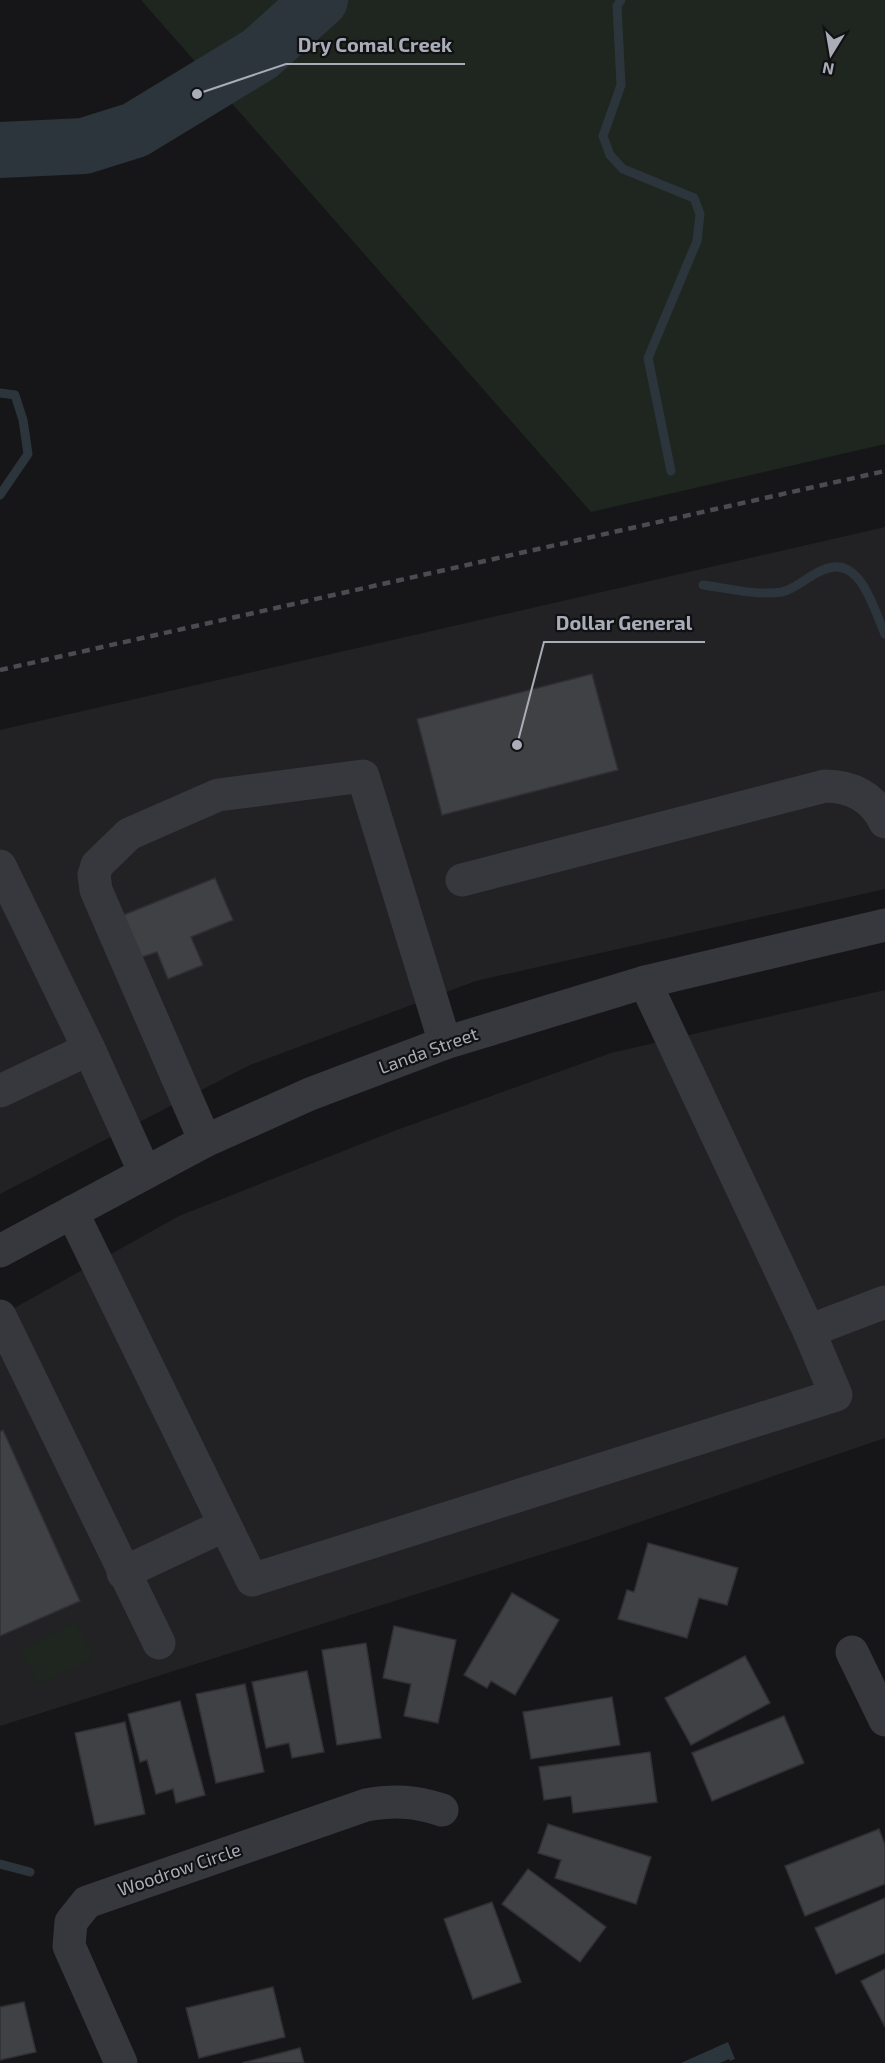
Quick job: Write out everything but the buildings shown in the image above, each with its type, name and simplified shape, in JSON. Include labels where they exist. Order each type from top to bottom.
[{"type":"street","points":[[205,1141],[96,890],[94,875],[97,865],[129,834],[218,795],[363,776],[445,1043]]},
{"type":"street","points":[[462,879],[825,786],[838,786],[863,795],[875,805],[885,822]]},
{"type":"street","points":[[0,866],[89,1049],[145,1173]]},
{"type":"street","name":"Landa Street","points":[[0,1251],[205,1141],[310,1094],[445,1043],[645,982],[885,925]]},
{"type":"street","points":[[72,1212],[252,1580],[836,1395],[809,1331],[645,982]]},
{"type":"street","points":[[0,1091],[89,1049]]},
{"type":"street","points":[[809,1331],[885,1302]]},
{"type":"street","points":[[0,1316],[123,1573],[159,1642]]},
{"type":"street","points":[[123,1573],[225,1525]]},
{"type":"street","points":[[852,1652],[885,1720]]},
{"type":"street","name":"Woodrow Circle","points":[[121,2063],[69,1946],[71,1922],[87,1902],[366,1805],[401,1801],[417,1802],[442,1810]]},
{"type":"shaded area","points":[[141,0],[885,0],[885,444],[591,512]]},
{"type":"shaded area","points":[[885,527],[885,889],[476,981],[250,1065],[0,1194],[0,730]]},
{"type":"shaded area","points":[[885,990],[885,1438],[587,1540],[0,1726],[0,1316],[179,1216],[394,1131],[611,1053]]},
{"type":"shaded area","points":[[76,1622],[94,1658],[38,1685],[21,1650]]},
{"type":"shaded area","points":[[728,2042],[735,2059],[720,2063],[681,2063]]},
{"type":"waterway","points":[[0,150],[84,146],[135,130],[260,54],[320,0]]},
{"type":"waterway","points":[[621,0],[617,6],[621,85],[603,136],[610,155],[623,169],[694,198],[700,214],[697,241],[648,358],[671,471]]},
{"type":"waterway","points":[[0,393],[15,395],[23,420],[28,454],[0,495]]},
{"type":"waterway","points":[[703,585],[752,592],[782,592],[823,570],[836,567],[847,569],[863,586],[885,634]]},
{"type":"waterway","points":[[0,1864],[30,1872]]},
{"type":"railway","points":[[0,670],[885,471]]},
{"type":"place","name":"Dry Comal Creek","points":[[197,94]]},
{"type":"place","name":"Dollar General","points":[[517,745]]}]
